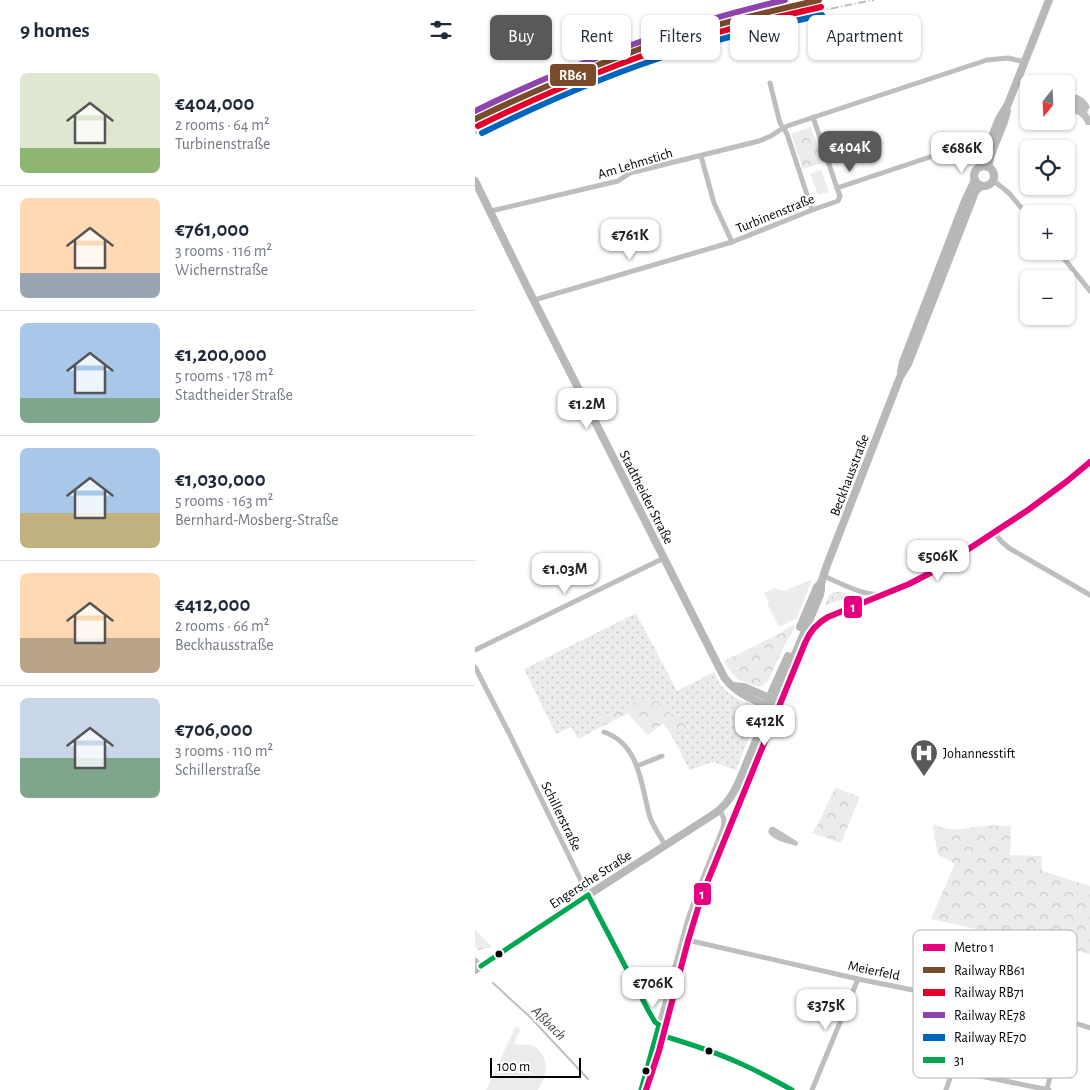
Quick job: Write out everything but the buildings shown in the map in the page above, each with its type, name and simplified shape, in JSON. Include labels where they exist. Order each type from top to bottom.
[{"type":"main road","points":[[984,167],[1004,121],[1008,104],[1049,0]]},
{"type":"main road","points":[[984,167],[983,158],[999,119],[1008,104]]},
{"type":"main road","points":[[984,167],[991,168],[995,174],[994,181],[989,186],[978,183],[974,172],[984,167]]},
{"type":"main road","name":"Stadtheider Straße","points":[[475,181],[724,677],[733,686],[745,687],[771,703]]},
{"type":"main road","name":"Beckhausstraße","points":[[720,810],[730,799],[737,786],[765,719],[764,712],[771,703],[820,595],[822,580],[978,183]]},
{"type":"main road","name":"Engersche Straße","points":[[477,966],[720,810]]},
{"type":"street","name":"Am Lehmstich","points":[[491,211],[618,181],[630,173],[759,141],[783,128],[813,117],[987,60],[1008,58],[1025,62]]},
{"type":"street","points":[[770,83],[780,123],[787,134],[812,210]]},
{"type":"street","points":[[813,117],[837,188],[946,152],[968,152],[983,158]]},
{"type":"street","points":[[701,156],[714,203],[732,242]]},
{"type":"street","points":[[994,181],[1006,190],[1020,206]]},
{"type":"street","name":"Turbinenstraße","points":[[534,300],[732,242],[838,201],[840,196],[837,188]]},
{"type":"street","points":[[1065,260],[1090,291]]},
{"type":"street","points":[[822,580],[869,593],[893,593],[927,578],[995,534],[1055,492],[1090,463]]},
{"type":"street","points":[[995,534],[1009,548],[1090,595]]},
{"type":"street","points":[[475,650],[664,558]]},
{"type":"street","name":"Schillerstraße","points":[[475,667],[588,895],[648,1010],[655,1022],[659,1024]]},
{"type":"street","points":[[604,732],[621,742],[637,766],[649,817],[665,844]]},
{"type":"street","points":[[637,766],[662,756]]},
{"type":"street","points":[[641,1090],[697,893],[723,828],[724,819],[720,810]]},
{"type":"street","name":"Meierfeld","points":[[683,939],[913,990]]},
{"type":"street","points":[[812,1090],[858,979]]},
{"type":"street","name":"Meierfeld","points":[[1077,1024],[1090,1028]]},
{"type":"street","points":[[657,1034],[700,1046],[725,1056],[755,1069],[792,1090]]},
{"type":"street","points":[[990,1078],[1048,1090]]},
{"type":"green space","points":[[811,127],[823,163],[803,169],[791,134]]},
{"type":"green space","points":[[821,170],[829,192],[818,195],[810,174]]},
{"type":"green space","points":[[812,579],[797,618],[779,627],[764,593],[774,588],[784,591]]},
{"type":"green space","points":[[833,592],[841,592],[850,595],[825,606]]},
{"type":"green space","points":[[636,613],[677,691],[714,672],[721,685],[735,698],[755,707],[756,719],[736,770],[713,762],[689,770],[664,723],[647,735],[628,713],[578,739],[571,727],[556,734],[524,669]]},
{"type":"green space","points":[[796,624],[768,681],[764,685],[759,687],[739,680],[732,674],[724,661]]},
{"type":"green space","points":[[641,699],[651,700],[660,704],[683,723],[686,730],[671,734],[663,723],[647,735],[628,713],[602,726],[599,715],[617,712]]},
{"type":"green space","points":[[835,788],[860,797],[841,843],[812,833]]},
{"type":"green space","points":[[934,824],[948,829],[1011,826],[1010,855],[1042,856],[1042,871],[1090,886],[1090,954],[1077,951],[1077,930],[981,930],[931,919],[955,863],[938,855],[933,828]]},
{"type":"green space","points":[[475,930],[492,947],[479,950],[475,948]]},
{"type":"green space","points":[[516,1026],[521,1029],[514,1044],[530,1045],[541,1053],[546,1066],[544,1079],[538,1090],[486,1090]]},
{"type":"shaded area","points":[[1075,94],[1086,101],[1090,107],[1087,112],[1090,117],[1090,125],[1086,125],[1079,115],[1075,114]]},
{"type":"shaded area","points":[[770,827],[774,827],[798,842],[797,846],[773,838],[768,832]]},
{"type":"waterway","name":"Aßbach","points":[[493,983],[530,1017],[588,1079]]},
{"type":"railway","points":[[475,133],[522,109],[571,88],[670,52],[771,22],[874,0]]},
{"type":"metro line","name":"1","points":[[646,1090],[659,1051],[702,895],[805,643],[812,631],[820,622],[828,617],[909,584],[938,569],[1028,510],[1090,462]]},
{"type":"rail line","name":"RE78","points":[[475,111],[550,76],[627,46],[705,21],[785,0]]},
{"type":"rail line","name":"RB61","points":[[475,119],[574,75],[675,37],[711,26],[819,0]]},
{"type":"rail line","name":"RB71","points":[[478,126],[578,81],[654,52],[715,33],[821,7]]},
{"type":"rail line","name":"RE70","points":[[482,133],[581,88],[656,59],[734,36],[808,18]]},
{"type":"transit line","name":"31","points":[[588,895],[648,1010],[659,1025]]},
{"type":"transit line","name":"31","points":[[481,966],[588,895]]},
{"type":"transit line","name":"31","points":[[641,1090],[659,1025]]},
{"type":"transit line","name":"31","points":[[657,1034],[697,1046],[727,1058],[792,1090]]},
{"type":"place","name":"Johannesstift","points":[[924,777]]}]
